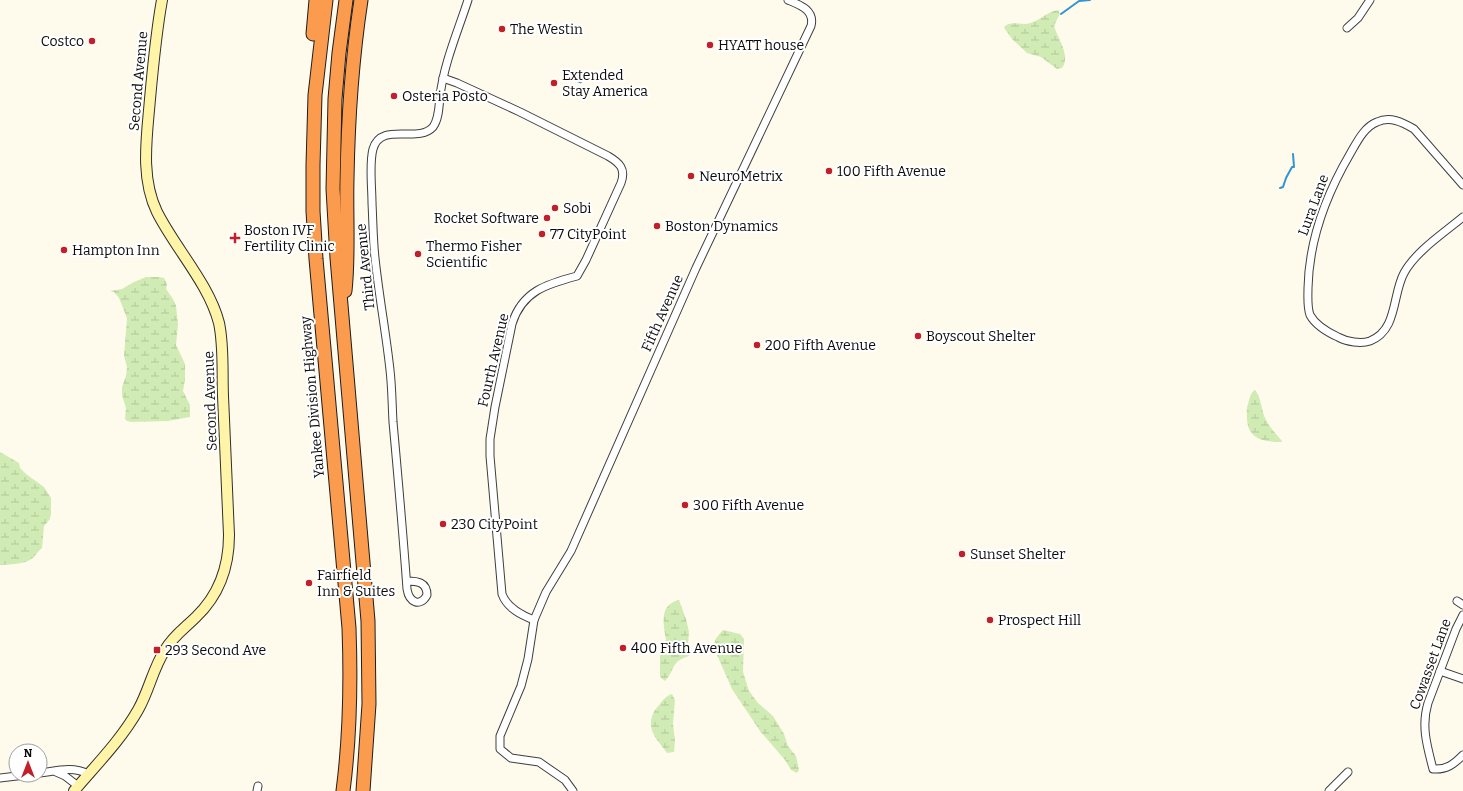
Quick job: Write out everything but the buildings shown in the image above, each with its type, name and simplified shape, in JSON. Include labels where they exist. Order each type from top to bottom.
[{"type":"highway","points":[[316,0],[312,45],[316,86]]},
{"type":"highway","name":"Yankee Division Highway","points":[[326,0],[316,86],[313,165],[314,235],[350,650],[348,740],[343,791]]},
{"type":"highway","points":[[346,0],[337,76],[334,144],[335,235],[368,621],[370,683],[364,791]]},
{"type":"highway","points":[[342,319],[348,269],[347,186],[349,110],[352,66],[361,0]]},
{"type":"street","name":"Second Avenue","points":[[51,772],[62,774],[76,789],[119,738],[146,696],[159,661],[169,643],[200,613],[212,597],[223,575],[228,552],[229,529],[219,324],[208,295],[156,210],[149,191],[147,176],[146,149],[154,54],[162,0]]},
{"type":"street","name":"Third Avenue","points":[[407,581],[393,421],[390,368],[375,258],[372,159],[375,144],[382,137],[390,134],[419,134],[432,128],[437,117],[443,78],[468,0]]},
{"type":"street","name":"Fifth Avenue","points":[[573,791],[565,780],[539,762],[511,758],[500,749],[500,736],[521,686],[528,659],[534,620],[546,592],[571,551],[696,268],[812,23],[811,16],[806,8],[788,0]]},
{"type":"street","points":[[1346,28],[1358,18],[1370,0]]},
{"type":"street","name":"Fourth Avenue","points":[[443,78],[520,112],[608,156],[619,163],[623,171],[621,183],[586,260],[577,276],[548,284],[534,292],[520,304],[512,324],[497,397],[490,438],[490,456],[502,589],[504,600],[509,606],[518,613],[534,620]]},
{"type":"street","name":"Lura Lane","points":[[1463,185],[1414,129],[1404,123],[1394,119],[1385,119],[1376,122],[1366,129],[1333,186],[1319,221],[1314,239],[1308,273],[1308,303],[1310,314],[1314,321],[1325,330],[1341,338],[1354,342],[1371,341],[1380,335],[1387,327],[1391,319],[1404,273],[1417,256],[1463,217]]},
{"type":"street","name":"Cowasset Lane","points":[[1463,615],[1440,671],[1425,713],[1424,722],[1424,733],[1433,769],[1442,769],[1450,766],[1463,755]]},
{"type":"street","points":[[1440,671],[1463,679]]},
{"type":"street","name":"Second Avenue","points":[[48,772],[74,769],[88,774]]},
{"type":"street","points":[[1329,791],[1348,772]]},
{"type":"green space","points":[[1058,10],[1060,13],[1054,26],[1063,47],[1065,58],[1062,68],[1057,69],[1041,57],[1027,53],[1012,39],[1004,27],[1011,23],[1031,23]]},
{"type":"green space","points":[[146,277],[164,278],[167,284],[166,289],[176,306],[178,324],[176,345],[185,364],[183,391],[190,405],[190,417],[168,421],[131,422],[125,419],[126,408],[122,395],[122,387],[126,376],[127,367],[124,356],[127,318],[119,298],[114,292],[110,291],[122,289]]},
{"type":"green space","points":[[1255,390],[1269,426],[1282,442],[1258,438],[1250,431],[1247,419],[1247,408],[1251,394]]},
{"type":"green space","points":[[0,452],[19,463],[20,468],[26,474],[44,487],[51,498],[51,514],[50,519],[44,526],[42,548],[33,558],[21,563],[0,565]]},
{"type":"green space","points":[[679,600],[689,632],[689,656],[676,663],[665,681],[660,677],[660,647],[666,640],[664,616],[668,606]]},
{"type":"green space","points":[[723,630],[740,634],[744,639],[743,672],[749,691],[758,703],[773,716],[784,734],[788,746],[796,756],[799,770],[797,773],[791,770],[785,760],[760,731],[732,689],[714,648],[715,640]]},
{"type":"green space","points":[[672,694],[675,700],[673,724],[675,741],[674,752],[667,753],[652,731],[651,719],[657,707],[665,698]]},
{"type":"water","points":[[581,70],[586,73],[581,83],[576,81]]},
{"type":"waterway","points":[[1061,14],[1079,1],[1090,0]]},
{"type":"waterway","points":[[1280,188],[1283,187],[1292,167],[1294,167],[1293,154]]},
{"type":"place","name":"The Westin","points":[[502,29]]},
{"type":"place","name":"Costco","points":[[92,41]]},
{"type":"place","name":"HYATT house","points":[[710,45]]},
{"type":"place","name":"Extended Stay America","points":[[554,83]]},
{"type":"place","name":"Osteria Posto","points":[[394,96]]},
{"type":"place","name":"100 Fifth Avenue","points":[[829,171]]},
{"type":"place","name":"NeuroMetrix","points":[[691,176]]},
{"type":"place","name":"Sobi","points":[[555,208]]},
{"type":"place","name":"Rocket Software","points":[[547,218]]},
{"type":"place","name":"Boston Dynamics","points":[[657,226]]},
{"type":"place","name":"77 CityPoint","points":[[542,234]]},
{"type":"place","name":"Boston IVF Fertility Clinic","points":[[235,238]]},
{"type":"place","name":"Hampton Inn","points":[[64,250]]},
{"type":"place","name":"Thermo Fisher Scientific","points":[[418,254]]},
{"type":"place","name":"Boyscout Shelter","points":[[918,336]]},
{"type":"place","name":"200 Fifth Avenue","points":[[757,345]]},
{"type":"place","name":"300 Fifth Avenue","points":[[685,505]]},
{"type":"place","name":"230 CityPoint","points":[[443,524]]},
{"type":"place","name":"Sunset Shelter","points":[[962,554]]},
{"type":"place","name":"Fairfield Inn & Suites","points":[[309,583]]},
{"type":"place","name":"Prospect Hill","points":[[990,620]]},
{"type":"place","name":"400 Fifth Avenue","points":[[623,648]]},
{"type":"place","name":"293 Second Ave","points":[[157,650]]}]
